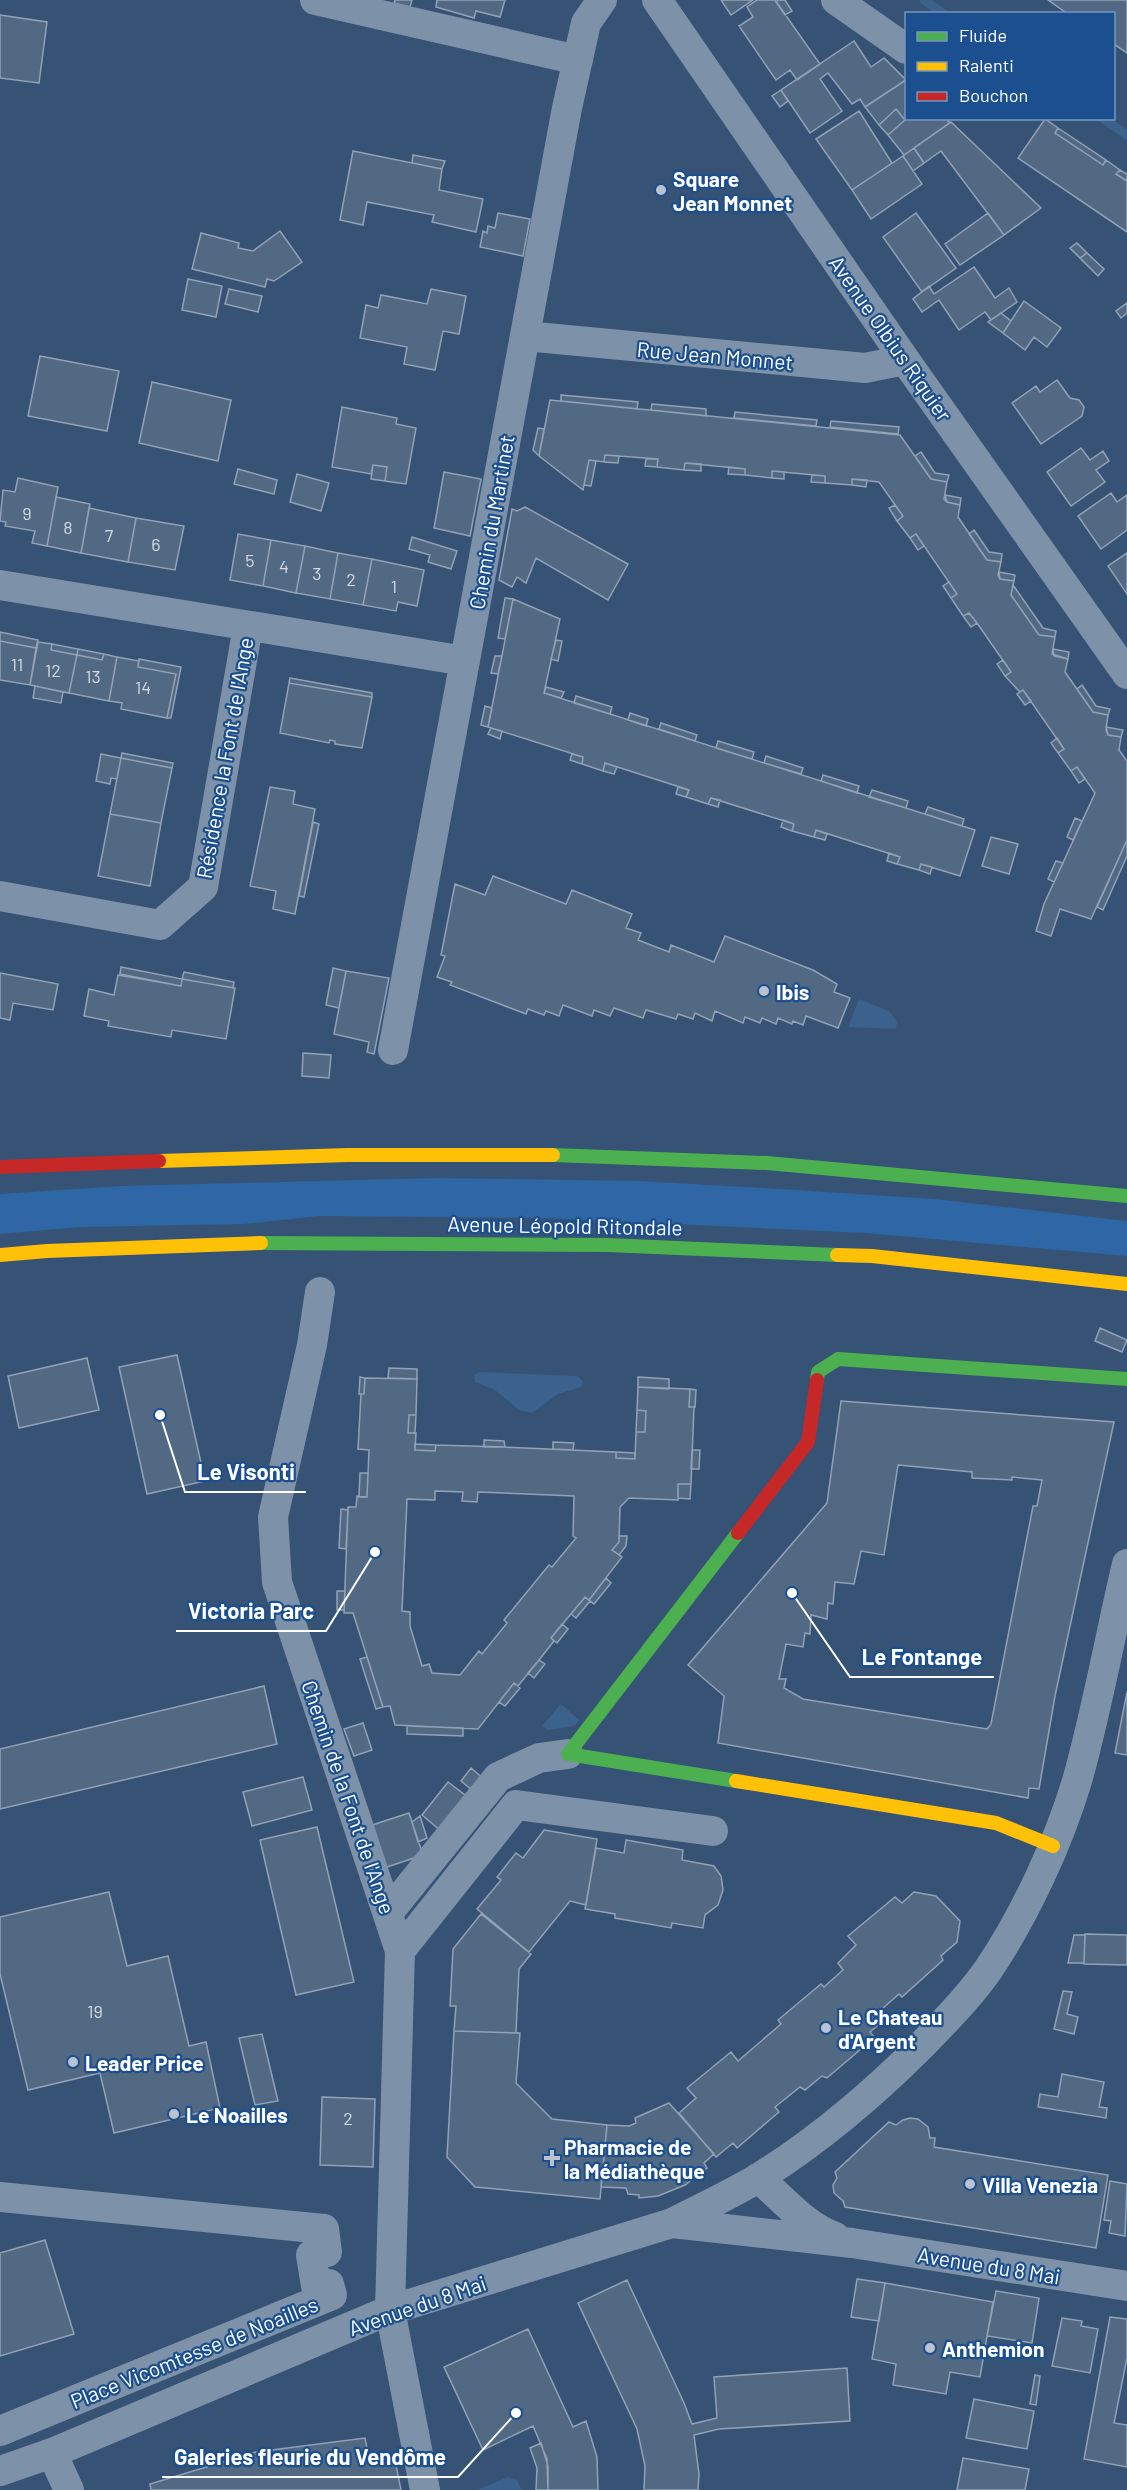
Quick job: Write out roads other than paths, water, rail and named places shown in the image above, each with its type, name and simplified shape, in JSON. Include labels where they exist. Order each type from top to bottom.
[{"type":"main road","points":[[0,1167],[416,1154],[646,1157],[888,1172],[1127,1196]]},
{"type":"main road","name":"Avenue Léopold Ritondale","points":[[0,1255],[47,1251],[290,1242],[607,1245],[872,1256],[1127,1284]]},
{"type":"main road","points":[[1053,1846],[996,1823],[568,1754],[808,1442],[818,1372],[825,1365],[838,1359],[1127,1379]]},
{"type":"street","points":[[315,0],[324,4],[578,60]]},
{"type":"street","name":"Chemin du Martinet","points":[[393,1050],[578,60],[586,23],[602,0]]},
{"type":"street","name":"Avenue Olbius Riquier","points":[[657,0],[905,360],[1127,674]]},
{"type":"street","points":[[836,0],[905,48]]},
{"type":"street","name":"Rue Jean Monnet","points":[[525,336],[717,356],[865,368],[905,360]]},
{"type":"street","name":"Résidence la Font de l'Ange","points":[[0,585],[465,662]]},
{"type":"street","name":"Résidence la Font de l'Ange","points":[[0,896],[160,926],[203,886],[248,626]]},
{"type":"street","name":"Chemin de la Font de l'Ange","points":[[320,1292],[312,1345],[273,1517],[277,1582],[400,1951],[390,2310],[424,2490]]},
{"type":"street","points":[[672,2223],[755,2180],[835,2123],[891,2075],[952,2014],[987,1971],[1012,1930],[1053,1846],[1076,1782],[1127,1564]]},
{"type":"street","points":[[388,1913],[498,1777],[539,1758],[568,1754]]},
{"type":"street","points":[[400,1951],[516,1805],[713,1831]]},
{"type":"street","points":[[755,2180],[748,2197],[757,2219],[772,2234]]},
{"type":"street","name":"Avenue du 8 Mai","points":[[755,2180],[813,2226],[852,2243]]},
{"type":"street","name":"Place Vicomtesse de Noailles","points":[[0,2197],[324,2229],[327,2252],[311,2255],[316,2286],[329,2284],[332,2295],[0,2431]]},
{"type":"street","name":"Avenue du 8 Mai","points":[[0,2471],[52,2452],[390,2310],[672,2223],[852,2243],[1127,2286]]},
{"type":"street","points":[[52,2452],[69,2490]]},
{"type":"waterway","points":[[924,0],[941,12]]},
{"type":"waterway","points":[[1105,120],[1127,135]]},
{"type":"place","name":"Square Jean Monnet","points":[[661,190]]},
{"type":"place","name":"Ibis","points":[[764,991]]},
{"type":"place","name":"Le Visonti","points":[[160,1415]]},
{"type":"place","name":"Victoria Parc","points":[[375,1552]]},
{"type":"place","name":"Le Fontange","points":[[792,1593]]},
{"type":"place","name":"Le Chateau d'Argent","points":[[826,2028]]},
{"type":"place","name":"Leader Price","points":[[73,2062]]},
{"type":"place","name":"Le Noailles","points":[[174,2114]]},
{"type":"place","name":"Pharmacie de la Médiathèque","points":[[552,2158]]},
{"type":"place","name":"Villa Venezia","points":[[970,2184]]},
{"type":"place","name":"Anthemion","points":[[930,2348]]},
{"type":"place","name":"Galeries fleurie du Vendôme","points":[[516,2413]]}]
